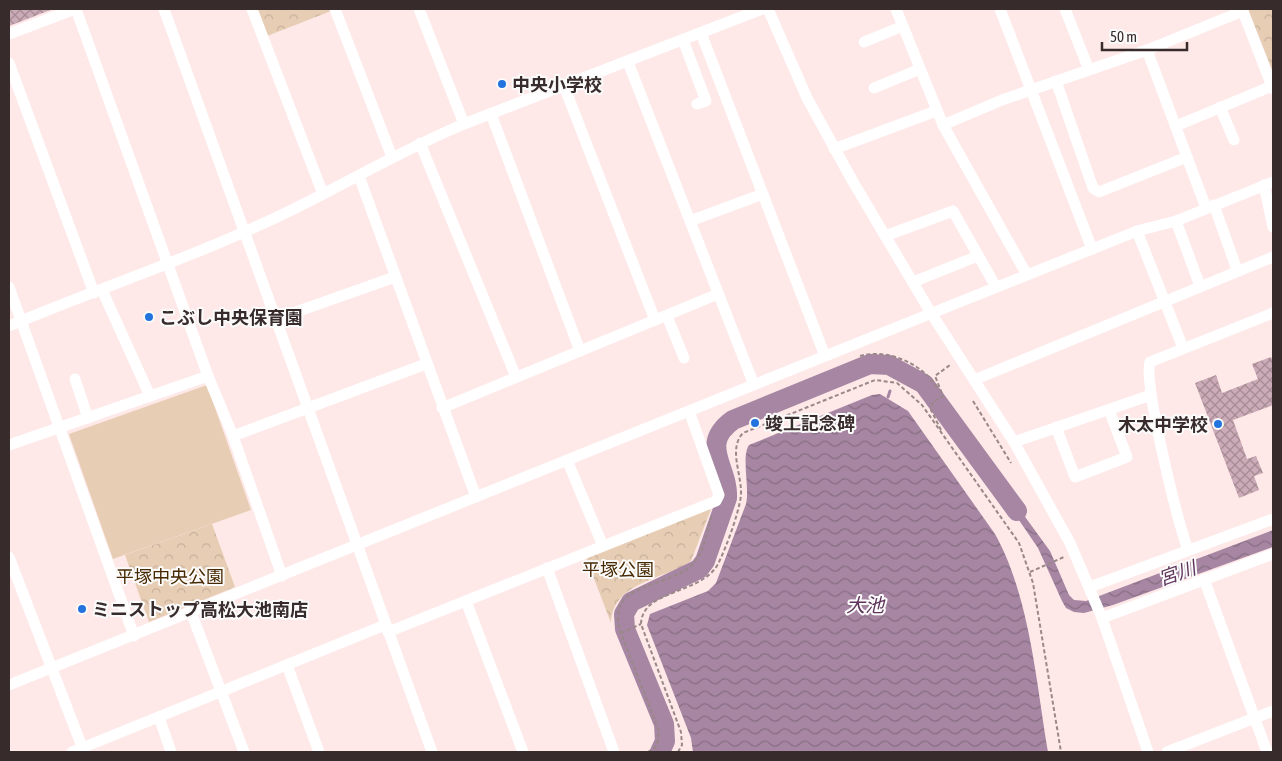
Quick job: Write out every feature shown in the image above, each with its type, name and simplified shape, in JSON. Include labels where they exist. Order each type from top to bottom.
[{"type":"street","points":[[9,34],[75,9],[169,262],[208,376],[233,436],[282,576]]},
{"type":"street","points":[[164,9],[245,230],[307,410],[432,752]]},
{"type":"street","points":[[252,9],[323,194]]},
{"type":"street","points":[[335,9],[392,157]]},
{"type":"street","points":[[419,9],[464,124]]},
{"type":"street","points":[[9,326],[245,230],[323,194],[420,143],[464,124],[762,9]]},
{"type":"street","points":[[768,9],[807,98],[834,149],[931,313],[1014,442],[1070,543],[1101,615],[1148,752]]},
{"type":"street","points":[[896,9],[936,111],[1027,275]]},
{"type":"street","points":[[1000,9],[1092,249]]},
{"type":"street","points":[[1065,9],[1089,70]]},
{"type":"street","points":[[943,125],[1030,90],[1147,50],[1242,10],[1273,87],[1176,126]]},
{"type":"street","points":[[864,42],[903,26]]},
{"type":"street","points":[[700,33],[825,356]]},
{"type":"street","points":[[683,40],[706,100],[697,104]]},
{"type":"street","points":[[1147,50],[1187,157],[1237,270]]},
{"type":"street","points":[[628,62],[754,384]]},
{"type":"street","points":[[9,63],[98,291],[150,396]]},
{"type":"street","points":[[874,88],[920,69]]},
{"type":"street","points":[[1056,82],[1093,188],[1099,192],[1187,157]]},
{"type":"street","points":[[564,86],[655,320]]},
{"type":"street","points":[[1220,107],[1234,140]]},
{"type":"street","points":[[834,149],[936,111]]},
{"type":"street","points":[[491,114],[580,351]]},
{"type":"street","points":[[420,143],[516,377]]},
{"type":"street","points":[[359,176],[476,497]]},
{"type":"street","points":[[9,686],[996,287],[1137,231],[1176,221],[1269,184],[1273,226]]},
{"type":"street","points":[[690,221],[762,194]]},
{"type":"street","points":[[885,236],[952,211],[996,287]]},
{"type":"street","points":[[1176,221],[1200,286]]},
{"type":"street","points":[[1137,231],[1183,348]]},
{"type":"street","points":[[913,282],[978,256]]},
{"type":"street","points":[[974,380],[1237,270],[1273,257]]},
{"type":"street","points":[[276,320],[395,277]]},
{"type":"street","points":[[9,287],[134,636]]},
{"type":"street","points":[[442,408],[718,294]]},
{"type":"street","points":[[1188,550],[1180,527],[1147,370],[1150,362],[1273,313]]},
{"type":"street","points":[[667,316],[684,358]]},
{"type":"street","points":[[233,436],[307,410],[426,364]]},
{"type":"street","points":[[9,445],[208,376]]},
{"type":"street","points":[[75,379],[88,418]]},
{"type":"street","points":[[1014,442],[1151,395]]},
{"type":"street","points":[[1056,427],[1075,477],[1127,457],[1109,410]]},
{"type":"street","points":[[9,557],[53,668],[79,751],[287,665],[386,628],[466,601],[716,501],[719,495],[688,411]]},
{"type":"street","points":[[567,460],[603,546]]},
{"type":"street","points":[[1090,589],[1273,519]]},
{"type":"street","points":[[1101,615],[1273,554]]},
{"type":"street","points":[[547,568],[614,752]]},
{"type":"street","points":[[1204,579],[1267,752]]},
{"type":"street","points":[[466,601],[523,752]]},
{"type":"street","points":[[191,612],[244,752]]},
{"type":"street","points":[[287,665],[319,752]]},
{"type":"street","points":[[1167,752],[1273,711]]},
{"type":"street","points":[[158,717],[171,752]]},
{"type":"path","points":[[860,356],[872,352],[888,354],[920,368],[943,396],[933,402],[931,410],[941,432]]},
{"type":"path","points":[[937,387],[939,386],[935,376],[950,364]]},
{"type":"path","points":[[678,752],[682,744],[679,726],[641,624],[641,615],[651,603],[697,584],[716,567],[739,504],[741,486],[735,447],[743,432],[875,380],[897,383],[922,405],[1012,530],[1030,572],[1061,752]]},
{"type":"path","points":[[971,398],[1013,466]]},
{"type":"path","points":[[648,752],[657,746],[659,731],[621,634],[618,624],[618,610],[626,597],[639,589],[694,564],[700,554],[716,501]]},
{"type":"path","points":[[1030,572],[1064,557],[1067,565]]},
{"type":"path","points":[[621,634],[641,624]]},
{"type":"green space","points":[[257,9],[330,9],[331,11],[267,36]]},
{"type":"green space","points":[[1248,9],[1273,9],[1273,72]]},
{"type":"green space","points":[[207,385],[251,510],[113,559],[69,434]]},
{"type":"green space","name":"平塚公園","points":[[713,504],[691,561],[630,590],[621,598],[614,609],[611,623],[585,555]]},
{"type":"green space","name":"平塚中央公園","points":[[212,524],[235,587],[149,622],[125,555]]},
{"type":"water","name":"大池","points":[[880,394],[908,411],[995,534],[1007,559],[1024,612],[1030,640],[1048,752],[693,752],[691,738],[647,625],[650,614],[708,591],[716,583],[746,504],[746,457],[749,445],[872,395]]},
{"type":"water","name":"宮川","points":[[1004,488],[1050,551],[1069,595],[1074,600],[1086,601],[1273,530],[1273,547],[1113,605],[1084,613],[1074,612],[1066,608],[1038,548],[999,491]]},
{"type":"building","points":[[9,9],[53,9],[9,26]]},
{"type":"building","points":[[1271,357],[1273,363],[1273,405],[1233,420],[1247,459],[1256,456],[1263,473],[1254,476],[1259,490],[1239,498],[1195,383],[1216,375],[1222,393],[1258,379],[1252,364]]},
{"type":"waterway","points":[[660,752],[665,741],[664,724],[625,629],[624,614],[631,602],[699,569],[705,561],[727,498],[724,476],[716,447],[723,429],[733,420],[870,364],[889,365],[924,384],[1017,511]]},
{"type":"waterway","points":[[897,376],[899,370]]},
{"type":"waterway","points":[[888,397],[890,391]]},
{"type":"place","name":"中央小学校","points":[[502,84]]},
{"type":"place","name":"こぶし中央保育園","points":[[149,317]]},
{"type":"place","name":"竣工記念碑","points":[[755,423]]},
{"type":"place","name":"木太中学校","points":[[1218,424]]},
{"type":"place","name":"ミニストップ高松大池南店","points":[[82,609]]}]
